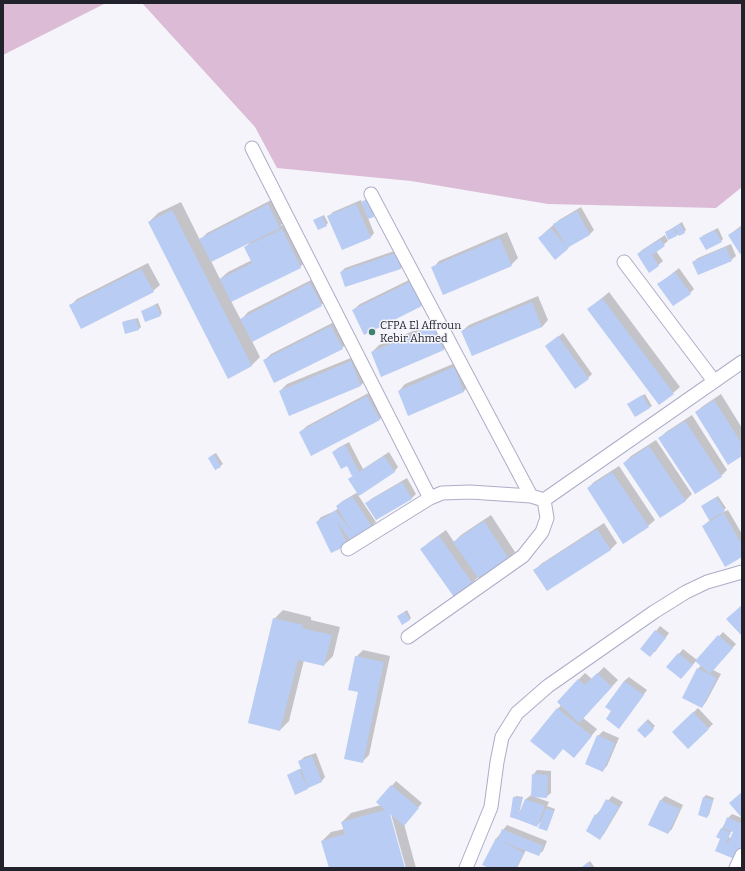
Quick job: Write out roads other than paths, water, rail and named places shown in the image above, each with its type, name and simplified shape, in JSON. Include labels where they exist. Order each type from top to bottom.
[{"type":"street","points":[[252,148],[430,498]]},
{"type":"street","points":[[371,194],[531,496]]},
{"type":"street","points":[[624,262],[714,381]]},
{"type":"street","points":[[544,500],[742,362]]},
{"type":"street","points":[[348,549],[430,498],[442,493],[470,492],[531,496],[544,500]]},
{"type":"street","points":[[408,637],[523,556],[542,532],[547,518],[544,500]]},
{"type":"street","points":[[466,868],[491,807],[502,737],[517,713],[548,686],[654,612],[686,592],[707,582],[742,572]]},
{"type":"street","points":[[736,868],[742,855]]},
{"type":"place","name":"CFPA El Affroun Kebir Ahmed","points":[[372,332]]}]
